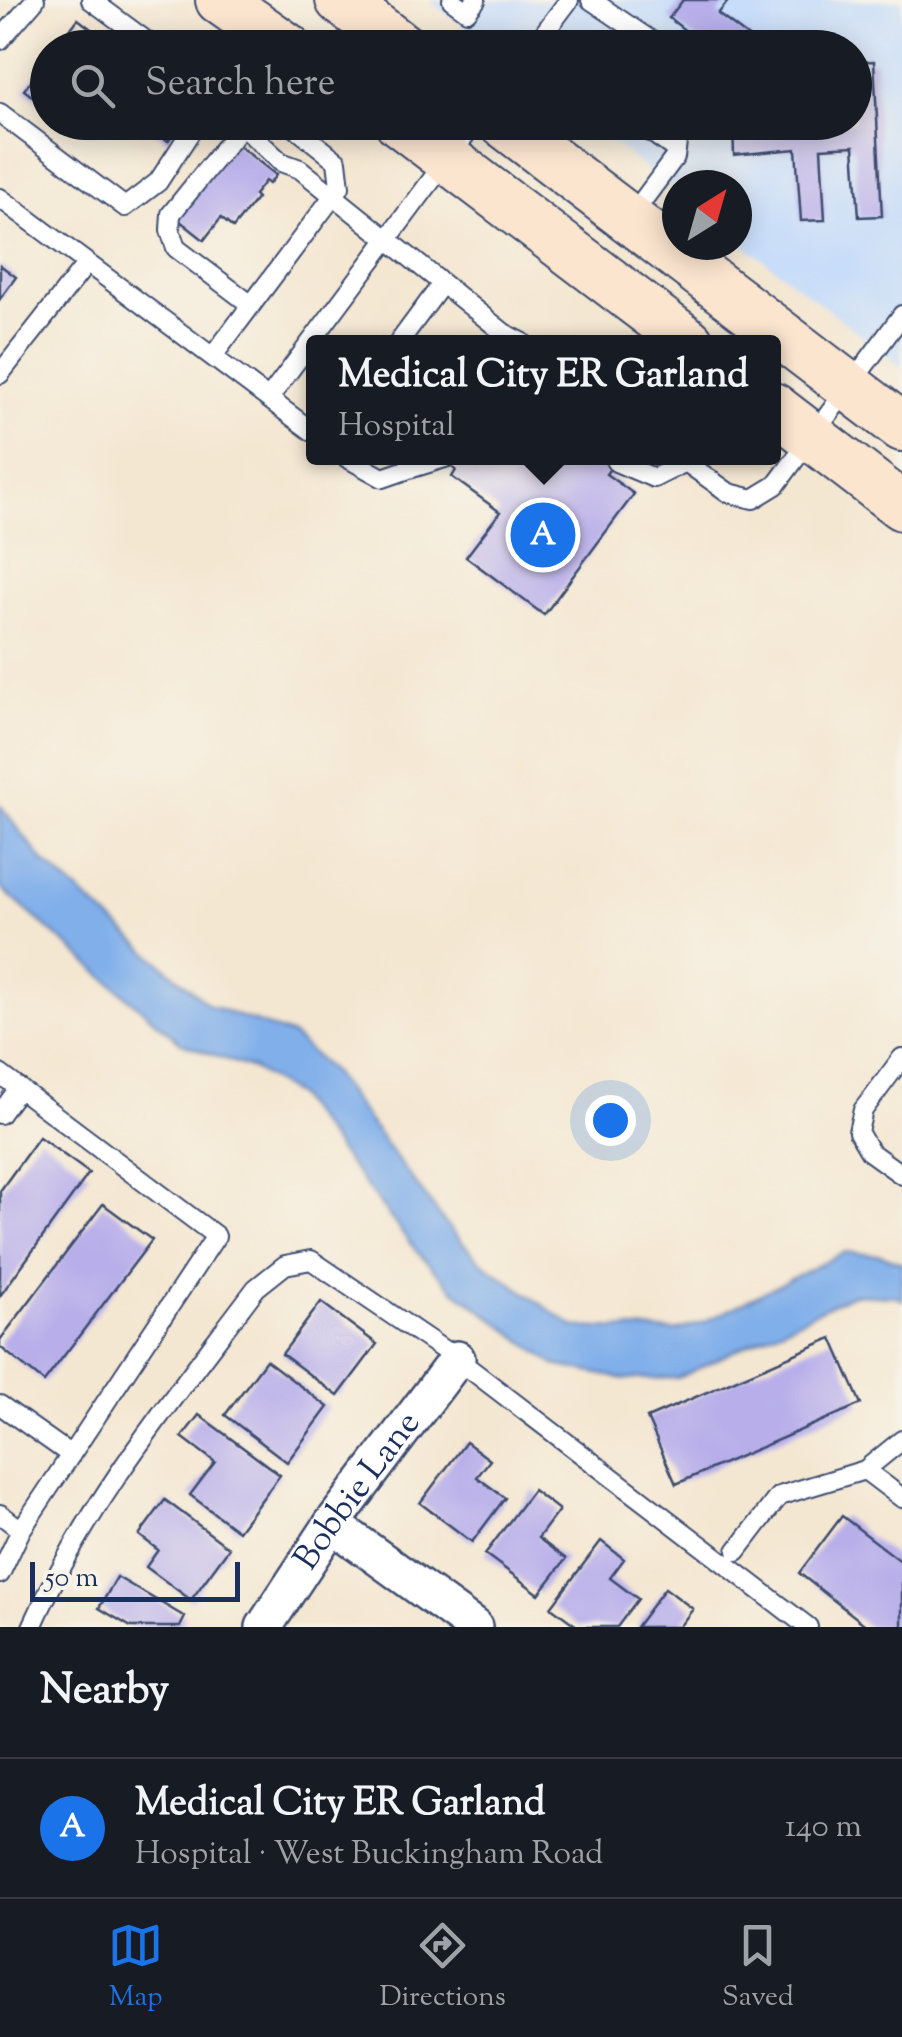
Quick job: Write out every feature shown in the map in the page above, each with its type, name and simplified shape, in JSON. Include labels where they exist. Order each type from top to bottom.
[{"type":"main road","points":[[220,0],[254,30]]},
{"type":"main road","points":[[340,0],[379,30]]},
{"type":"main road","points":[[462,140],[681,335]]},
{"type":"main road","points":[[525,140],[780,335]]},
{"type":"main road","points":[[781,336],[902,427]]},
{"type":"main road","points":[[781,413],[902,506]]},
{"type":"street","name":"Bobbie Lane","points":[[264,1627],[332,1524],[457,1359]]},
{"type":"street","points":[[332,1524],[474,1627]]},
{"type":"lane","points":[[0,40],[35,0]]},
{"type":"lane","points":[[91,0],[132,30]]},
{"type":"lane","points":[[452,0],[468,12],[476,0]]},
{"type":"lane","points":[[551,30],[569,0]]},
{"type":"lane","points":[[590,0],[634,30]]},
{"type":"lane","points":[[0,113],[30,136]]},
{"type":"lane","points":[[36,140],[125,207],[158,182],[185,140]]},
{"type":"lane","points":[[231,140],[171,214],[170,230],[176,248],[250,304]]},
{"type":"lane","points":[[260,140],[281,162],[300,169],[442,284],[498,335]]},
{"type":"lane","points":[[213,356],[335,198],[340,174],[337,161],[311,140]]},
{"type":"lane","points":[[316,335],[462,140]]},
{"type":"lane","points":[[662,140],[676,150]]},
{"type":"lane","points":[[629,220],[675,157],[677,140]]},
{"type":"lane","points":[[0,198],[306,427]]},
{"type":"lane","points":[[0,374],[87,263]]},
{"type":"lane","points":[[404,335],[442,284]]},
{"type":"lane","points":[[691,465],[729,494],[752,500],[776,485],[902,315]]},
{"type":"lane","points":[[269,398],[306,348]]},
{"type":"lane","points":[[360,465],[384,478],[408,465]]},
{"type":"lane","points":[[623,465],[654,478],[676,465]]},
{"type":"lane","points":[[902,1058],[862,1110],[858,1132],[870,1152],[902,1175]]},
{"type":"lane","points":[[0,1074],[216,1236],[21,1530],[0,1574]]},
{"type":"lane","points":[[0,1114],[19,1088]]},
{"type":"lane","points":[[32,1627],[108,1486],[256,1288],[284,1265],[311,1260],[457,1359],[808,1627]]},
{"type":"lane","points":[[0,1405],[70,1455]]},
{"type":"lane","points":[[737,1551],[779,1496],[865,1470],[902,1440]]},
{"type":"lane","points":[[865,1470],[902,1498]]},
{"type":"lane","points":[[0,1514],[21,1530]]},
{"type":"shaded area","points":[[429,0],[902,0],[902,367],[752,251],[752,170],[662,170],[662,181],[609,140],[872,140],[872,30],[468,30]]},
{"type":"water","points":[[0,805],[43,861],[209,1005],[293,1036],[330,1070],[448,1227],[479,1260],[574,1327],[676,1331],[704,1322],[845,1252],[881,1255],[902,1263],[902,1300],[896,1296],[853,1294],[678,1378],[623,1379],[555,1365],[452,1288],[417,1252],[295,1095],[253,1069],[181,1043],[0,887]]},
{"type":"building","points":[[683,0],[729,0],[718,14],[739,30],[685,30],[669,18]]},
{"type":"building","points":[[78,19],[92,30],[70,30]]},
{"type":"building","points":[[872,61],[882,216],[859,217],[854,146],[821,148],[825,220],[801,221],[796,149],[734,155],[734,140],[872,140]]},
{"type":"building","points":[[234,142],[276,175],[269,184],[265,181],[233,228],[221,218],[204,240],[175,217]]},
{"type":"building","points":[[0,265],[16,277],[0,299]]},
{"type":"building","points":[[449,465],[613,465],[606,474],[634,494],[544,615],[466,557],[500,512],[452,477],[456,470]]},
{"type":"building","points":[[39,1137],[89,1173],[0,1296],[0,1191]]},
{"type":"building","points":[[103,1204],[152,1240],[44,1382],[0,1347],[0,1340]]},
{"type":"building","points":[[321,1302],[377,1344],[338,1396],[282,1354]]},
{"type":"building","points":[[832,1338],[861,1404],[676,1484],[647,1418]]},
{"type":"building","points":[[266,1360],[328,1407],[287,1462],[225,1415]]},
{"type":"building","points":[[199,1415],[280,1475],[238,1531],[190,1495],[215,1462],[182,1437]]},
{"type":"building","points":[[466,1442],[490,1460],[477,1477],[505,1498],[472,1542],[420,1503]]},
{"type":"building","points":[[533,1490],[559,1510],[538,1538],[566,1559],[539,1594],[485,1554]]},
{"type":"building","points":[[165,1500],[229,1548],[191,1600],[146,1567],[158,1550],[139,1535]]},
{"type":"building","points":[[842,1516],[902,1562],[902,1627],[868,1627],[799,1573]]},
{"type":"building","points":[[601,1541],[624,1559],[610,1578],[638,1599],[617,1627],[578,1627],[551,1607]]},
{"type":"building","points":[[117,1577],[185,1617],[180,1627],[131,1627],[99,1608]]},
{"type":"building","points":[[665,1588],[693,1609],[679,1627],[636,1627]]},
{"type":"place","name":"Medical City ER Garland","points":[[543,535]]}]
